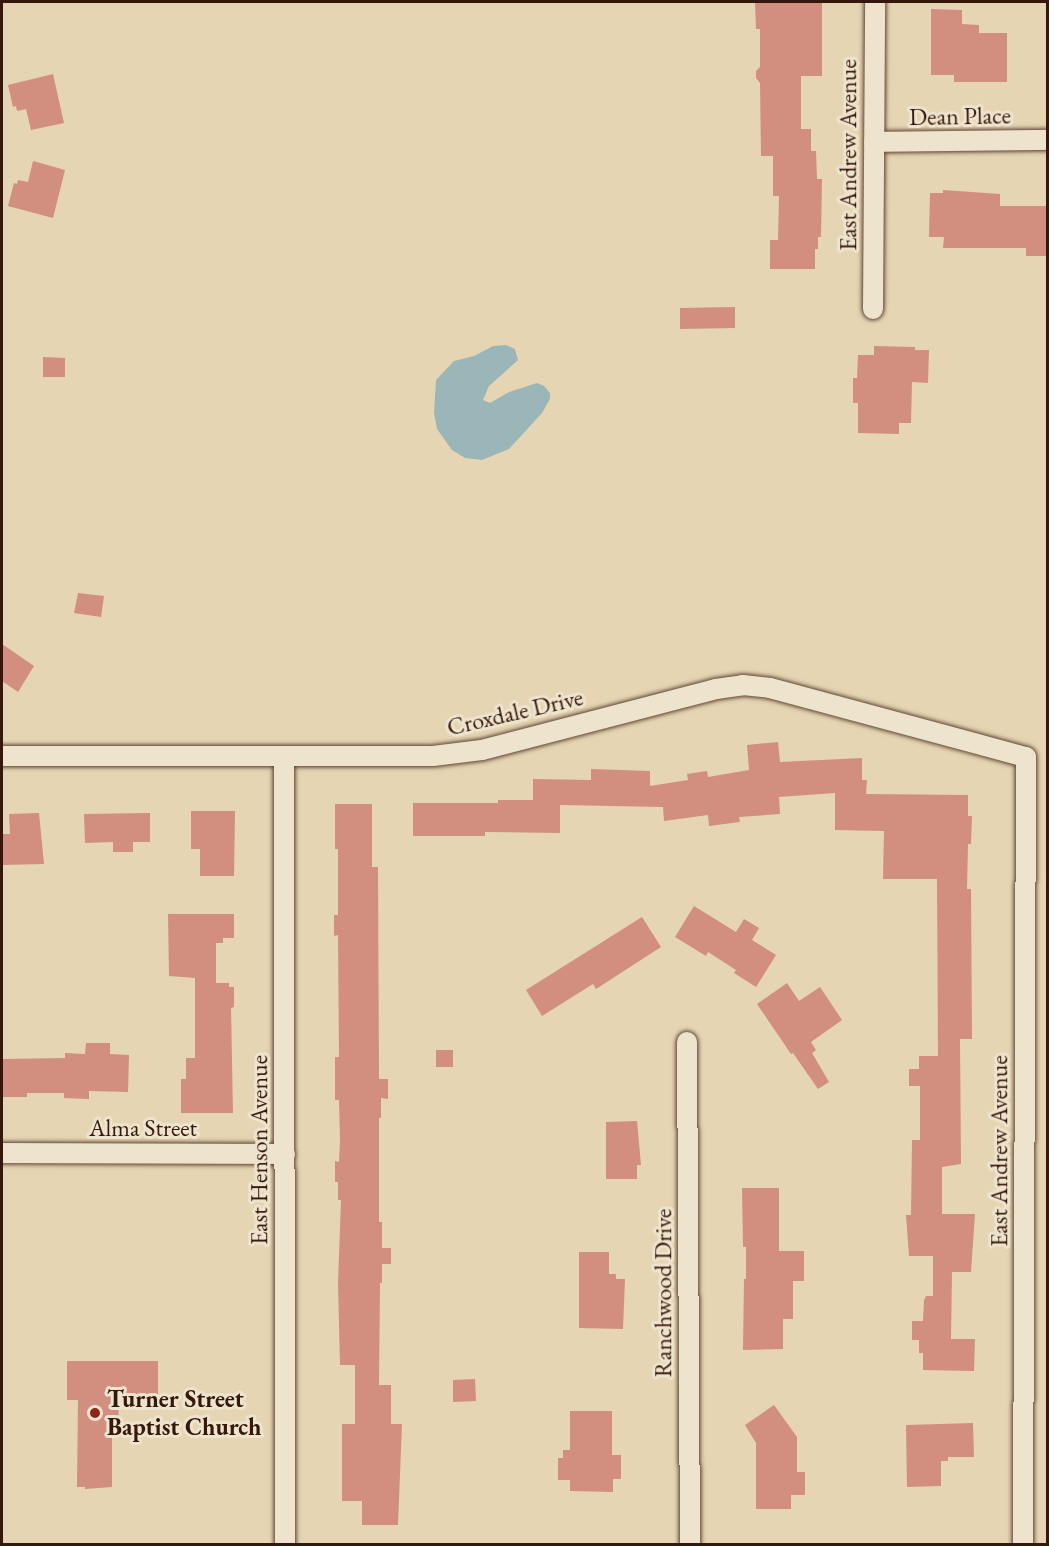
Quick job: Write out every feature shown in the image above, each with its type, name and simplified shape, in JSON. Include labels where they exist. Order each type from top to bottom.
[{"type":"street","name":"East Andrew Avenue","points":[[873,309],[875,2]]},
{"type":"street","name":"Dean Place","points":[[874,142],[1047,140]]},
{"type":"street","name":"Croxdale Drive","points":[[2,756],[434,756],[483,750],[716,689],[743,685],[770,688],[1026,757]]},
{"type":"street","name":"East Henson Avenue","points":[[284,756],[285,1545]]},
{"type":"street","name":"East Andrew Avenue","points":[[1023,1545],[1026,757]]},
{"type":"street","name":"Ranchwood Drive","points":[[687,1042],[690,1545]]},
{"type":"street","name":"Alma Street","points":[[2,1153],[285,1154]]},
{"type":"water","points":[[506,345],[515,349],[518,360],[489,386],[483,400],[490,403],[509,392],[537,383],[544,386],[550,393],[550,399],[542,413],[509,449],[482,460],[465,458],[452,450],[437,429],[434,413],[436,380],[454,361],[474,356],[493,346]]},
{"type":"building","points":[[755,2],[822,2],[822,76],[801,76],[801,129],[811,129],[811,151],[816,151],[817,179],[822,179],[821,237],[818,237],[818,249],[815,249],[815,269],[770,269],[770,240],[778,240],[779,196],[773,196],[773,156],[761,156],[760,83],[756,78],[756,71],[760,67],[760,29],[756,29]]},
{"type":"building","points":[[931,9],[962,10],[962,24],[979,25],[979,33],[1007,33],[1007,82],[954,82],[954,75],[931,75]]},
{"type":"building","points":[[53,74],[64,123],[31,130],[26,109],[17,111],[16,106],[13,107],[8,85]]},
{"type":"building","points":[[33,161],[65,170],[53,218],[8,206],[14,183],[17,184],[18,180],[28,182]]},
{"type":"building","points":[[943,190],[1000,194],[1000,206],[1047,206],[1047,256],[1026,256],[1026,248],[943,248],[944,237],[929,237],[930,193],[943,193]]},
{"type":"building","points":[[735,307],[735,328],[680,329],[680,308]]},
{"type":"building","points":[[874,346],[915,347],[915,350],[929,350],[928,383],[912,382],[911,423],[899,423],[899,434],[858,433],[858,403],[853,403],[853,378],[857,378],[858,355],[874,355]]},
{"type":"building","points":[[43,357],[65,358],[65,377],[43,377]]},
{"type":"building","points":[[78,593],[104,596],[101,617],[74,613]]},
{"type":"building","points":[[2,644],[34,666],[18,692],[2,681]]},
{"type":"building","points":[[778,742],[780,762],[862,758],[862,780],[867,780],[866,794],[968,795],[968,816],[972,816],[971,844],[968,844],[967,889],[971,889],[972,1039],[960,1039],[961,1164],[942,1167],[942,1214],[975,1214],[971,1272],[952,1272],[951,1339],[975,1339],[974,1371],[923,1370],[923,1353],[919,1353],[919,1340],[912,1340],[912,1321],[923,1321],[924,1300],[926,1296],[933,1296],[933,1256],[909,1256],[906,1215],[911,1215],[912,1140],[920,1140],[920,1086],[909,1086],[909,1069],[919,1069],[919,1056],[938,1056],[937,879],[883,879],[884,831],[835,830],[835,793],[779,797],[780,814],[739,817],[740,822],[709,826],[708,815],[664,821],[663,807],[560,805],[560,833],[485,832],[485,836],[413,836],[413,803],[498,803],[498,800],[533,800],[533,779],[591,780],[591,769],[650,771],[650,786],[688,780],[687,774],[707,771],[708,777],[749,770],[747,745]]},
{"type":"building","points":[[335,804],[372,804],[372,867],[378,867],[379,1079],[388,1079],[388,1099],[381,1098],[381,1118],[379,1118],[379,1222],[382,1222],[382,1248],[391,1248],[391,1264],[382,1264],[382,1283],[380,1283],[379,1385],[391,1385],[391,1424],[402,1424],[398,1525],[362,1525],[362,1501],[342,1501],[342,1424],[355,1424],[355,1365],[340,1365],[338,1283],[341,1200],[338,1200],[338,1182],[335,1182],[335,1161],[339,1162],[340,1140],[339,1100],[335,1100],[335,1057],[339,1057],[338,935],[334,936],[334,915],[338,915]]},
{"type":"building","points":[[191,811],[235,811],[234,876],[200,876],[200,849],[191,849]]},
{"type":"building","points":[[39,813],[44,864],[2,865],[2,834],[10,834],[9,814]]},
{"type":"building","points":[[150,813],[150,842],[133,842],[133,852],[113,852],[113,842],[85,843],[84,814]]},
{"type":"building","points":[[694,906],[736,932],[744,919],[759,928],[752,940],[776,955],[756,987],[734,973],[736,970],[708,952],[706,956],[675,937]]},
{"type":"building","points":[[168,914],[234,914],[234,938],[223,938],[223,943],[216,943],[216,983],[229,983],[229,987],[234,987],[234,1007],[231,1008],[233,1113],[181,1113],[181,1079],[186,1079],[186,1058],[195,1058],[195,978],[169,976]]},
{"type":"building","points":[[642,917],[661,947],[596,989],[593,984],[542,1016],[526,990]]},
{"type":"building","points":[[787,983],[799,1001],[820,987],[842,1020],[811,1042],[816,1050],[812,1053],[829,1082],[818,1089],[757,1004]]},
{"type":"building","points":[[86,1043],[110,1043],[110,1054],[129,1055],[128,1092],[89,1091],[89,1099],[64,1098],[64,1093],[27,1093],[27,1097],[2,1097],[2,1059],[65,1058],[65,1053],[85,1054]]},
{"type":"building","points":[[436,1050],[453,1050],[453,1067],[436,1067]]},
{"type":"building","points":[[637,1121],[641,1165],[637,1165],[637,1179],[606,1179],[606,1122]]},
{"type":"building","points":[[742,1188],[779,1188],[779,1251],[804,1251],[804,1281],[793,1281],[793,1319],[783,1319],[783,1349],[743,1350],[746,1247],[743,1247]]},
{"type":"building","points":[[579,1252],[609,1252],[609,1274],[616,1274],[616,1279],[625,1279],[623,1329],[579,1328]]},
{"type":"building","name":"Turner Street Baptist Church","points":[[67,1361],[158,1361],[158,1397],[119,1397],[118,1433],[112,1433],[112,1487],[85,1489],[85,1487],[77,1487],[78,1400],[67,1400]]},
{"type":"building","points":[[475,1379],[476,1401],[453,1402],[453,1380]]},
{"type":"building","points":[[774,1405],[797,1437],[797,1472],[805,1472],[805,1495],[791,1495],[791,1509],[756,1509],[756,1443],[745,1425]]},
{"type":"building","points":[[570,1411],[612,1411],[612,1455],[621,1455],[621,1479],[613,1479],[613,1492],[570,1491],[570,1480],[558,1480],[558,1458],[563,1458],[563,1450],[570,1450]]},
{"type":"building","points":[[973,1423],[974,1457],[948,1457],[948,1461],[941,1461],[941,1486],[907,1487],[906,1425]]},
{"type":"place","name":"Turner Street Baptist Church","points":[[95,1413]]}]
